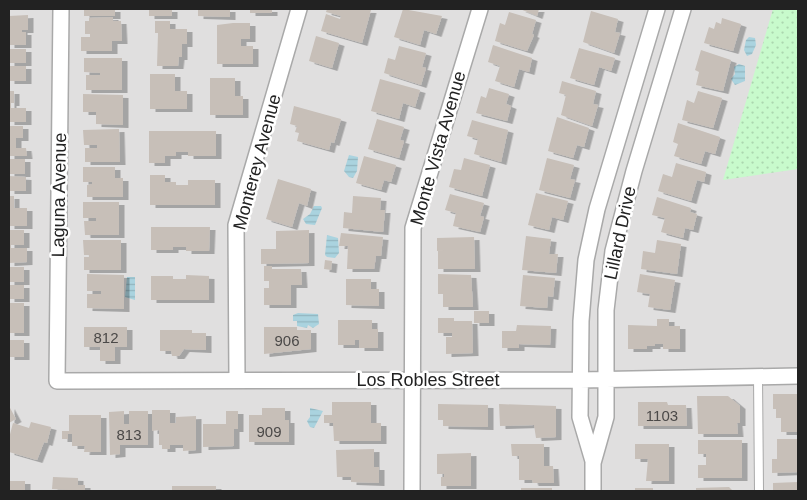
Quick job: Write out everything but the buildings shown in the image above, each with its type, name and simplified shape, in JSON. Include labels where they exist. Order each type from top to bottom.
[{"type":"street","name":"Laguna Avenue","points":[[57,381],[61,9]]},
{"type":"street","name":"Monterey Avenue","points":[[237,379],[236,225],[299,9]]},
{"type":"street","name":"Monte Vista Avenue","points":[[412,491],[413,228],[480,9]]},
{"type":"street","name":"Lillard Drive","points":[[593,463],[580,417],[580,321],[586,260],[609,164],[656,9]]},
{"type":"street","name":"Lillard Drive","points":[[593,491],[593,463],[606,417],[608,287],[619,224],[683,9]]},
{"type":"street","points":[[609,164],[634,171]]},
{"type":"street","name":"Los Robles Street","points":[[57,381],[237,379],[580,380],[798,376]]},
{"type":"lane","points":[[758,376],[759,491]]},
{"type":"shaded area","points":[[9,9],[798,9],[798,491],[9,491]]},
{"type":"green space","points":[[773,9],[798,9],[798,169],[723,180]]},
{"type":"water","points":[[749,37],[755,38],[756,45],[752,54],[747,56],[744,50],[746,40]]},
{"type":"water","points":[[739,64],[745,66],[745,81],[735,85],[731,79],[735,74],[734,67]]},
{"type":"water","points":[[349,155],[358,157],[357,171],[353,178],[349,177],[344,171]]},
{"type":"water","points":[[314,206],[321,206],[322,208],[315,225],[306,224],[303,219],[310,214]]},
{"type":"water","points":[[327,235],[338,238],[339,253],[335,258],[325,255]]},
{"type":"water","points":[[127,277],[135,277],[135,300],[125,297]]},
{"type":"water","points":[[298,313],[318,314],[319,324],[313,328],[308,325],[307,328],[297,326],[297,321],[293,321],[293,315]]},
{"type":"water","points":[[310,408],[323,411],[314,428],[310,427],[307,421],[310,417]]}]
